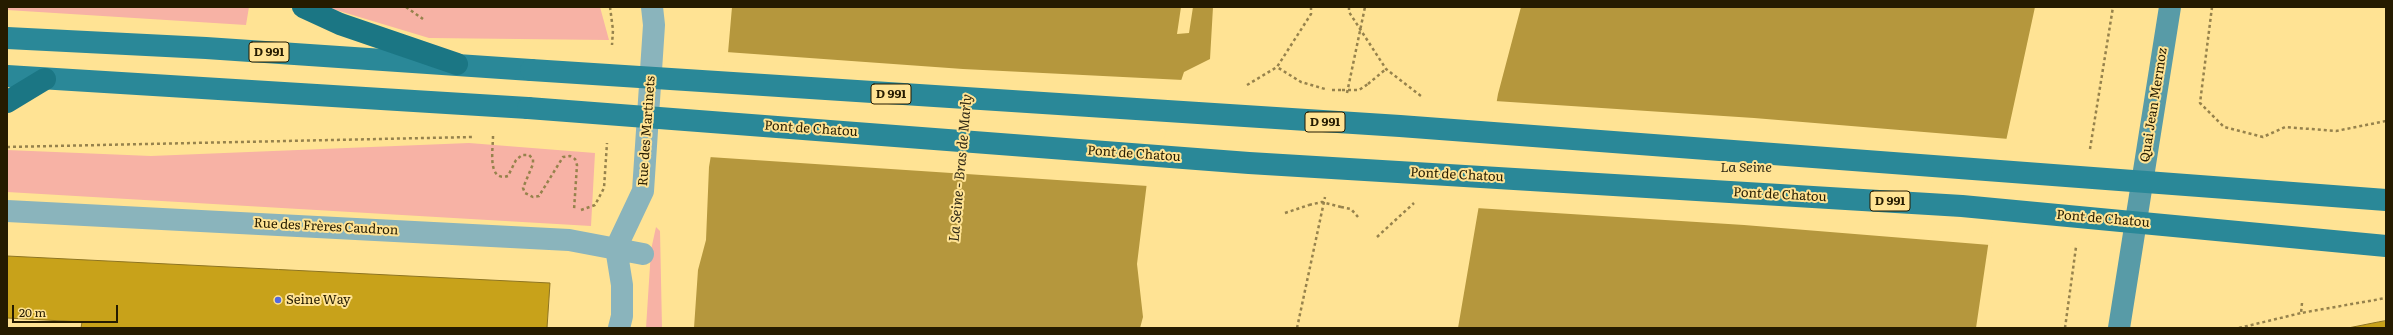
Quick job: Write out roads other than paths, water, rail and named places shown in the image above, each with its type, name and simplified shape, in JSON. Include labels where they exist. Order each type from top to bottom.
[{"type":"highway","points":[[303,7],[340,24],[456,64]]},
{"type":"highway","points":[[7,102],[45,79]]},
{"type":"main road","name":"Quai Jean Mermoz","points":[[2119,328],[2170,7]]},
{"type":"main road","name":"D 991","points":[[7,38],[206,48],[1400,126],[2386,200]]},
{"type":"main road","name":"D 991","points":[[7,76],[45,79]]},
{"type":"main road","name":"Pont de Chatou","points":[[45,79],[528,108],[1249,163],[1962,206],[2386,246]]},
{"type":"street","name":"Rue des Martinets","points":[[616,248],[643,191],[654,25],[652,7]]},
{"type":"street","name":"Rue des Frères Caudron","points":[[7,211],[569,240],[644,254]]},
{"type":"street","points":[[616,248],[622,285],[622,316],[619,328]]},
{"type":"water","name":"La Seine - Bras de Marly","points":[[732,7],[1213,7],[1210,59],[1184,72],[1147,182],[1137,264],[1143,317],[1140,328],[694,328],[698,270],[706,240],[709,167],[728,53]]},
{"type":"water","name":"La Seine","points":[[1521,7],[2035,7],[1998,178],[1976,328],[1458,328],[1498,94]]},
{"type":"place","name":"Seine Way","points":[[278,300]]}]
